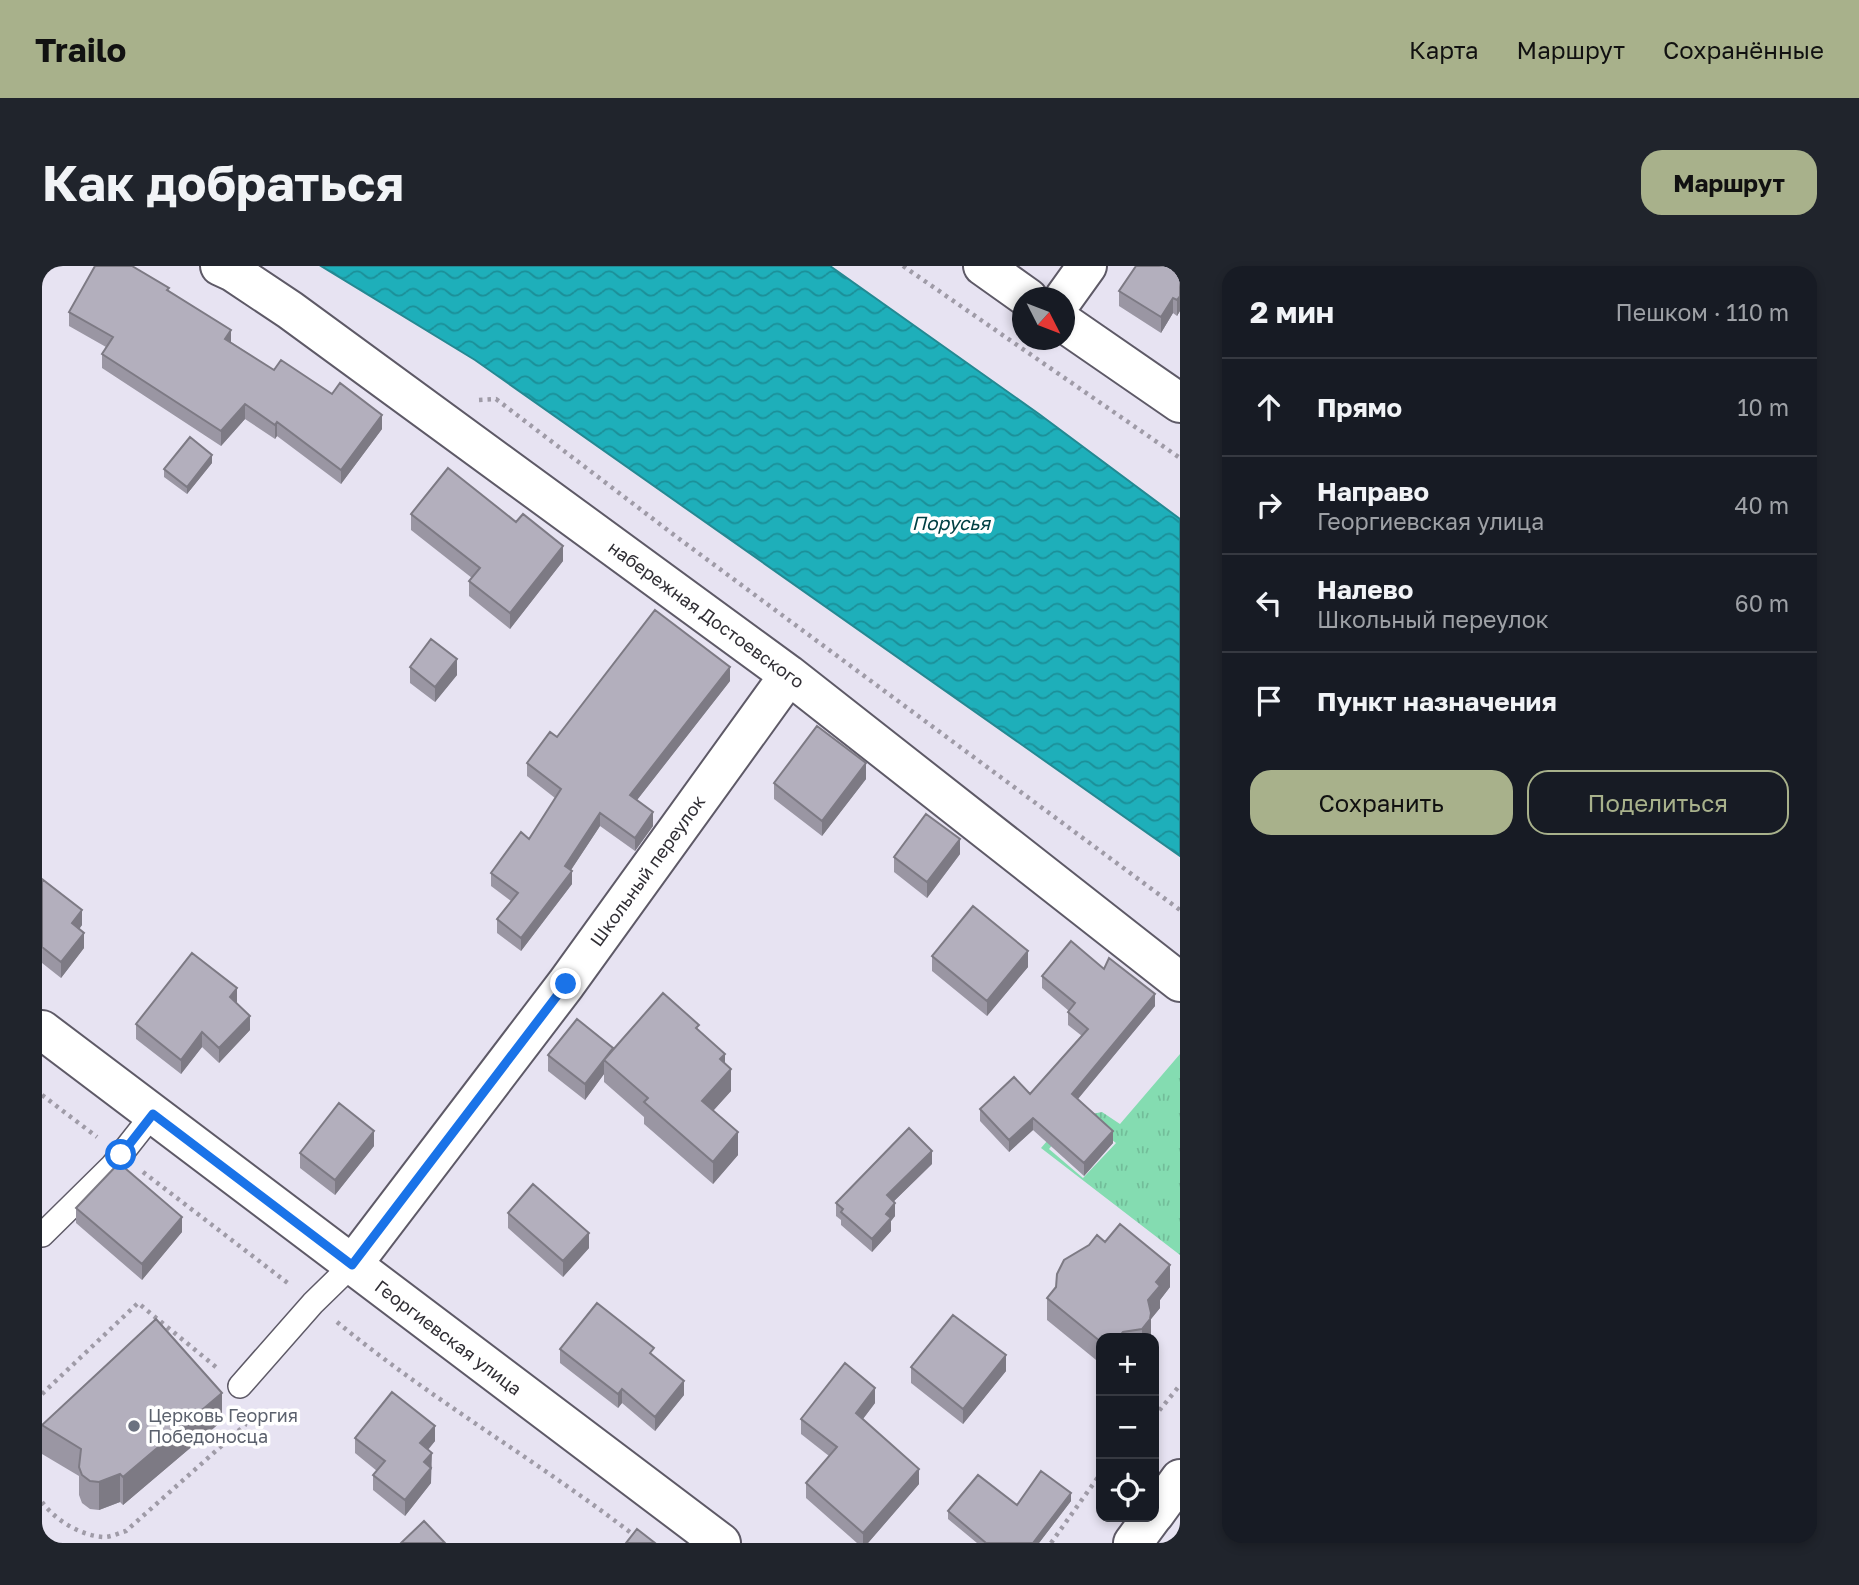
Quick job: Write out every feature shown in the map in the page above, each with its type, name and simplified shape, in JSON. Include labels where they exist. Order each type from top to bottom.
[{"type":"street","name":"набережная Достоевского","points":[[220,266],[290,310],[789,675],[1180,982]]},
{"type":"street","points":[[983,266],[1013,287]]},
{"type":"street","points":[[1073,287],[1087,266]]},
{"type":"street","points":[[1075,330],[1180,403]]},
{"type":"street","name":"Школьный переулок","points":[[352,1265],[566,984],[789,675]]},
{"type":"street","name":"Георгиевская улица","points":[[42,1030],[721,1543]]},
{"type":"street","points":[[1159,1508],[1180,1479]]},
{"type":"street","points":[[1133,1543],[1149,1522]]},
{"type":"lane","points":[[42,1235],[112,1166],[153,1114]]},
{"type":"lane","points":[[240,1386],[313,1303],[352,1265]]},
{"type":"path","points":[[903,266],[1180,458]]},
{"type":"path","points":[[42,1394],[138,1303],[240,1386],[248,1406],[244,1425],[125,1531],[105,1537],[75,1530],[42,1502]]},
{"type":"path","points":[[1159,1411],[1180,1385]]},
{"type":"path","points":[[1051,1543],[1096,1481]]},
{"type":"green space","points":[[1180,1054],[1180,1255],[1041,1148],[1080,1103],[1092,1114],[1102,1112],[1120,1124]],"holes":[[[1079,1114],[1116,1143],[1083,1178],[1049,1149]]]},
{"type":"water","name":"Порусья","points":[[321,266],[830,266],[1039,414],[1180,519],[1180,856],[475,360]]},
{"type":"building","points":[[95,266],[132,266],[231,330],[225,339],[274,370],[281,360],[332,394],[340,383],[382,415],[341,470],[277,422],[275,425],[245,404],[221,431],[102,354],[113,337],[69,312]]},
{"type":"building","points":[[1136,266],[1180,267],[1180,296],[1177,300],[1173,298],[1161,317],[1119,291]]},
{"type":"building","points":[[190,437],[212,455],[187,487],[164,469]]},
{"type":"building","points":[[448,468],[516,522],[523,514],[563,546],[510,613],[469,581],[480,568],[411,514]]},
{"type":"building","points":[[655,610],[730,667],[630,795],[653,812],[635,838],[600,813],[565,866],[572,871],[521,938],[497,919],[518,893],[491,873],[521,832],[529,839],[561,789],[527,763],[550,732],[557,737]]},
{"type":"building","points":[[431,639],[457,659],[435,687],[410,667]]},
{"type":"building","points":[[817,726],[866,763],[822,821],[774,783]]},
{"type":"building","points":[[926,814],[960,839],[927,882],[894,857]]},
{"type":"building","points":[[42,879],[82,910],[72,923],[84,933],[61,962],[42,947]]},
{"type":"building","points":[[973,906],[1028,951],[987,1001],[932,956]]},
{"type":"building","points":[[1071,941],[1104,969],[1109,958],[1155,994],[1072,1094],[1113,1131],[1084,1163],[1033,1118],[1009,1140],[980,1109],[1014,1077],[1030,1094],[1088,1029],[1068,1012],[1075,1003],[1042,976]]},
{"type":"building","points":[[192,953],[237,988],[230,997],[250,1016],[219,1048],[202,1032],[181,1060],[136,1024]]},
{"type":"building","points":[[663,993],[699,1025],[696,1028],[725,1054],[720,1059],[731,1069],[702,1101],[738,1132],[713,1162],[644,1102],[648,1098],[604,1060]]},
{"type":"building","points":[[577,1019],[613,1048],[585,1084],[548,1055]]},
{"type":"building","points":[[339,1103],[374,1131],[335,1180],[300,1153]]},
{"type":"building","points":[[909,1128],[932,1151],[887,1195],[895,1203],[886,1214],[891,1218],[872,1239],[841,1212],[843,1209],[836,1203]]},
{"type":"building","points":[[119,1163],[182,1217],[142,1264],[76,1208]]},
{"type":"building","points":[[533,1184],[589,1233],[563,1261],[508,1213]]},
{"type":"building","points":[[1120,1224],[1170,1265],[1156,1282],[1160,1286],[1148,1300],[1150,1319],[1142,1329],[1122,1333],[1096,1333],[1096,1338],[1047,1298],[1056,1287],[1057,1274],[1064,1260],[1089,1245],[1097,1235],[1105,1242]]},
{"type":"building","points":[[597,1303],[654,1348],[650,1353],[684,1381],[655,1417],[622,1389],[618,1394],[560,1349]]},
{"type":"building","points":[[953,1315],[1006,1355],[963,1409],[911,1367]]},
{"type":"building","name":"Церковь Георгия Победоносца","points":[[156,1319],[222,1393],[123,1477],[120,1474],[99,1482],[90,1481],[82,1475],[79,1467],[81,1449],[42,1425]]},
{"type":"building","points":[[845,1363],[875,1388],[856,1413],[919,1469],[863,1533],[806,1483],[837,1447],[801,1419]]},
{"type":"building","points":[[392,1392],[435,1426],[420,1443],[432,1453],[424,1462],[431,1468],[405,1500],[373,1475],[385,1461],[355,1438]]},
{"type":"building","points":[[1041,1471],[1071,1493],[1033,1543],[986,1543],[948,1511],[978,1475],[1017,1505]]},
{"type":"building","points":[[424,1521],[445,1543],[401,1543]]},
{"type":"building","points":[[637,1529],[655,1543],[626,1543]]},
{"type":"place","name":"Церковь Георгия Победоносца","points":[[134,1426]]},
{"type":"route","points":[[121,1155],[153,1114],[352,1265],[566,984]]}]
